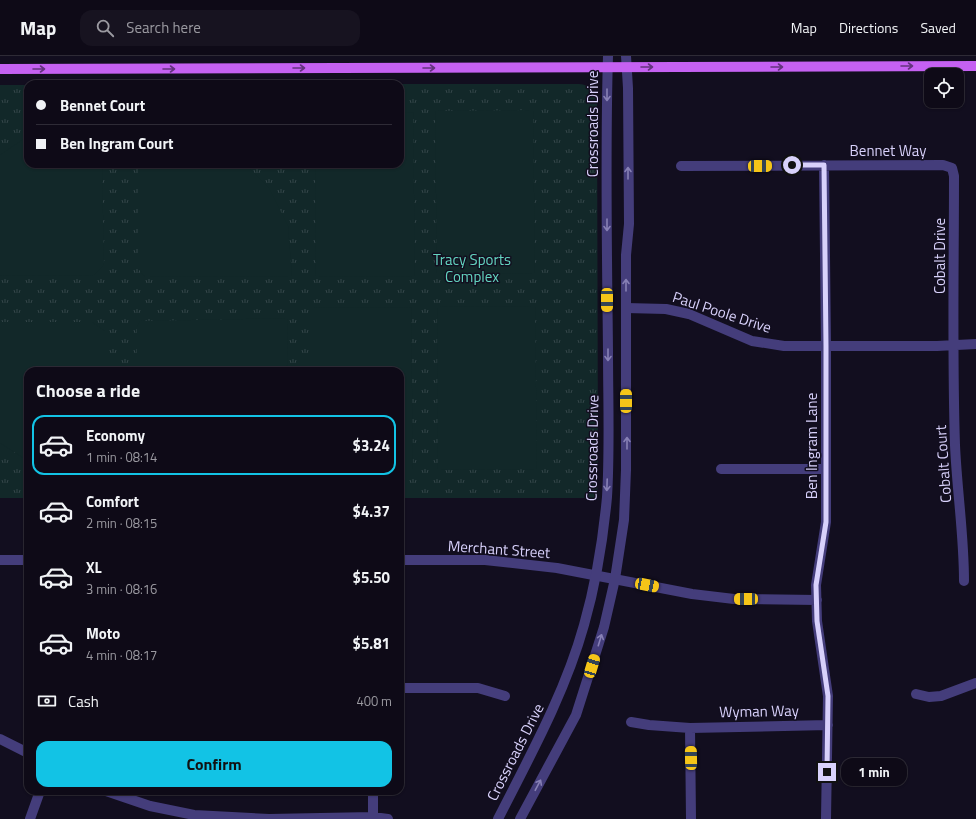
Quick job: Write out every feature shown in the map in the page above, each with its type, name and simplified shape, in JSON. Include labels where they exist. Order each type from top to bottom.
[{"type":"main road","points":[[0,69],[976,66]]},
{"type":"street","name":"Crossroads Drive","points":[[498,819],[560,694],[581,637],[596,575],[603,536],[608,472],[608,56]]},
{"type":"street","points":[[520,819],[576,715],[604,627],[615,579],[624,520],[626,481],[626,255],[629,224],[628,88],[626,56]]},
{"type":"street","name":"Bennet Way","points":[[681,166],[943,164],[952,168]]},
{"type":"street","name":"Ben Ingram Lane","points":[[824,165],[826,522],[816,585],[816,600],[817,621],[828,696],[826,819]]},
{"type":"street","name":"Cobalt Drive","points":[[952,168],[954,176],[953,345]]},
{"type":"street","name":"Paul Poole Drive","points":[[626,308],[666,309],[689,314],[752,341],[784,346],[976,344]]},
{"type":"street","name":"Cobalt Court","points":[[953,345],[955,446],[964,558],[964,581]]},
{"type":"street","points":[[720,469],[826,469]]},
{"type":"street","points":[[0,560],[24,560]]},
{"type":"street","name":"Merchant Street","points":[[404,560],[485,560],[557,568],[692,594],[734,599],[816,600]]},
{"type":"street","points":[[916,694],[930,697],[940,696],[976,683]]},
{"type":"street","points":[[404,688],[478,688],[505,696]]},
{"type":"street","name":"Wyman Way","points":[[630,722],[690,728],[828,724]]},
{"type":"street","points":[[690,728],[692,819]]},
{"type":"street","points":[[0,739],[24,751]]},
{"type":"street","points":[[30,819],[39,795]]},
{"type":"street","points":[[118,795],[150,806],[194,815],[269,819],[374,817],[388,819]]},
{"type":"street","points":[[373,795],[374,817]]},
{"type":"green space","name":"Tracy Sports Complex","points":[[404,84],[579,84],[589,87],[595,95],[597,103],[597,498],[404,498],[404,367],[24,367],[24,498],[0,498],[0,85],[24,85],[24,168],[404,168]]},
{"type":"green space","points":[[533,110],[535,273],[437,274],[435,111]]},
{"type":"green space","points":[[413,112],[415,276],[316,277],[315,168],[404,168],[404,113]]},
{"type":"green space","points":[[24,139],[24,168],[102,168],[104,265],[94,275],[0,276],[0,155]]},
{"type":"green space","points":[[138,168],[249,168],[269,188],[288,226],[292,276],[145,277],[138,268]]},
{"type":"green space","points":[[535,306],[537,469],[438,470],[437,307]]},
{"type":"green space","points":[[411,307],[413,470],[404,470],[404,367],[313,367],[313,308]]},
{"type":"green space","points":[[287,318],[288,363],[286,367],[137,367],[137,327],[140,321]]},
{"type":"green space","points":[[0,322],[92,322],[105,331],[105,367],[24,367],[24,458],[0,443]]},
{"type":"route","points":[[792,165],[824,165],[826,522],[816,585],[817,621],[828,696],[827,772]]}]
